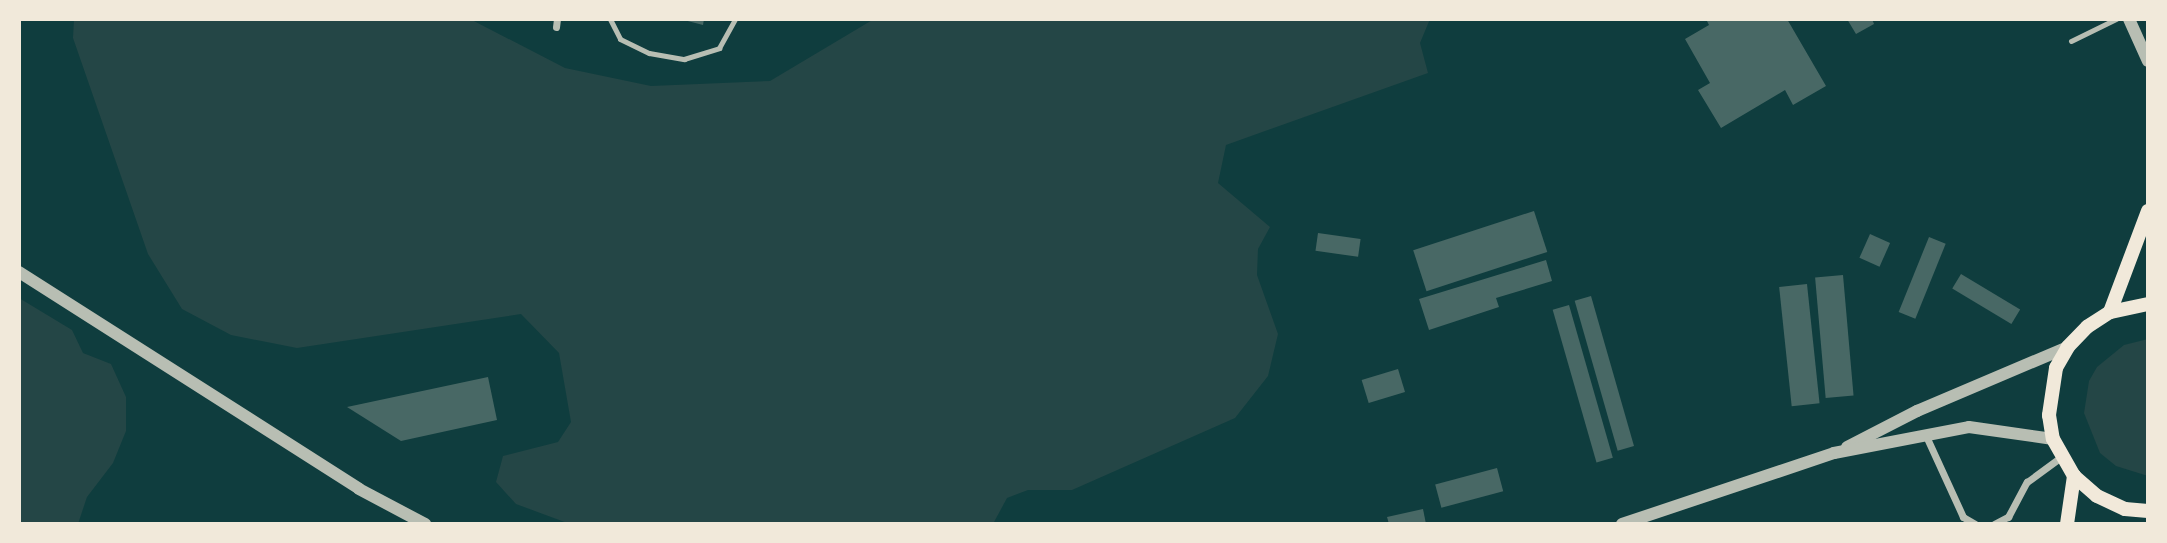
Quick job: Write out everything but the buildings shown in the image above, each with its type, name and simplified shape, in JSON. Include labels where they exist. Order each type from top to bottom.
[{"type":"main road","points":[[2110,313],[2148,211]]},
{"type":"main road","points":[[2148,304],[2110,313],[2087,327],[2068,347],[2050,391],[2053,439],[2074,476],[2097,496],[2125,509],[2148,511]]},
{"type":"main road","points":[[2067,524],[2074,476]]},
{"type":"street","points":[[2129,19],[2148,61]]},
{"type":"street","points":[[19,272],[359,489],[422,523]]},
{"type":"street","points":[[1835,453],[1917,411],[2068,347]]},
{"type":"street","points":[[1622,524],[1835,453],[1969,427],[2053,439]]},
{"type":"street","points":[[1926,436],[1963,517],[1975,524]]},
{"type":"street","points":[[1994,524],[2008,517],[2026,482],[2061,457]]},
{"type":"lane","points":[[610,19],[620,39],[649,53],[684,59],[719,48],[733,30],[735,19]]},
{"type":"lane","points":[[2071,41],[2116,19]]},
{"type":"shaded area","points":[[74,19],[470,19],[565,68],[651,86],[770,81],[874,19],[1430,19],[1420,43],[1428,73],[1226,145],[1218,183],[1270,227],[1258,249],[1257,275],[1278,334],[1268,376],[1235,418],[1072,490],[1028,490],[1007,498],[993,524],[570,524],[516,504],[496,482],[503,456],[558,442],[571,422],[559,353],[521,314],[297,348],[231,335],[182,309],[148,254],[73,38]]},
{"type":"shaded area","points":[[19,298],[72,330],[83,353],[111,364],[126,397],[126,431],[113,463],[87,497],[78,524],[19,524]]},
{"type":"shaded area","points":[[2148,339],[2148,476],[2116,466],[2100,453],[2084,413],[2089,381],[2097,367],[2124,345]]}]
